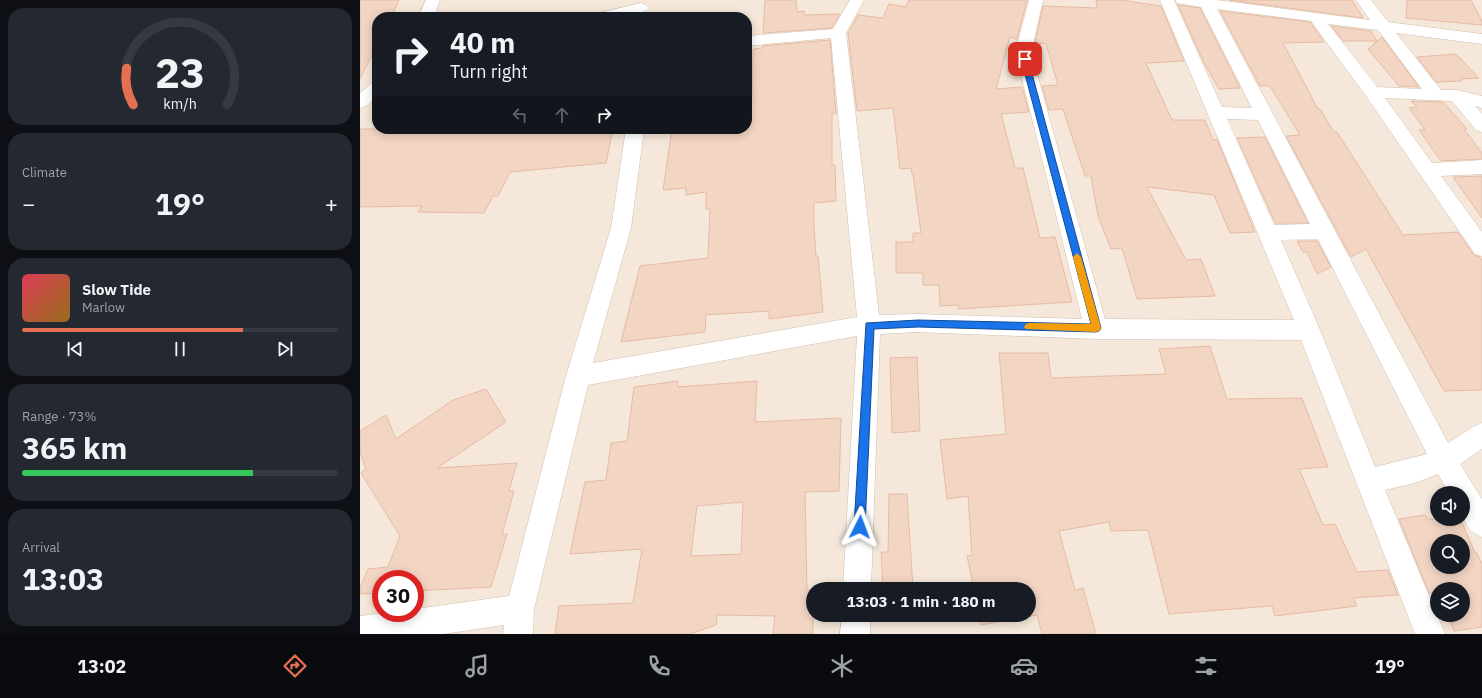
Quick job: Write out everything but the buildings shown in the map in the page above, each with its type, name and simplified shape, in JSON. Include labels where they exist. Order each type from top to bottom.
[{"type":"street","points":[[428,12],[433,0]]},
{"type":"street","points":[[857,0],[838,32],[869,325],[857,582]]},
{"type":"street","points":[[1036,0],[1025,45],[1025,59],[1096,328]]},
{"type":"street","points":[[1167,0],[1309,330],[1430,634]]},
{"type":"street","points":[[1182,0],[1206,1],[1316,18],[1482,39]]},
{"type":"street","points":[[1363,0],[1436,95]]},
{"type":"street","points":[[1206,1],[1443,460],[1482,524]]},
{"type":"street","points":[[623,12],[642,8]]},
{"type":"street","points":[[1316,18],[1428,170],[1475,228],[1482,248]]},
{"type":"street","points":[[752,41],[838,32]]},
{"type":"street","points":[[360,102],[372,92]]},
{"type":"street","points":[[1372,92],[1457,96],[1482,102]]},
{"type":"street","points":[[1457,96],[1482,126]]},
{"type":"street","points":[[1216,114],[1264,114]]},
{"type":"street","points":[[360,632],[519,622],[578,376],[621,228],[635,134]]},
{"type":"street","points":[[1428,170],[1482,167]]},
{"type":"street","points":[[1267,233],[1326,231]]},
{"type":"street","points":[[578,376],[821,332],[869,325],[918,324],[1096,328],[1309,330]]},
{"type":"street","points":[[1368,481],[1395,476],[1443,460],[1482,435]]},
{"type":"street","points":[[855,634],[856,622]]},
{"type":"shaded area","points":[[360,0],[1482,0],[1482,634],[360,634]]},
{"type":"slow traffic","points":[[1029,327],[1096,328],[1077,257]]},
{"type":"route","points":[[860,527],[869,325],[918,324],[1096,328],[1030,84],[1025,59]]}]
